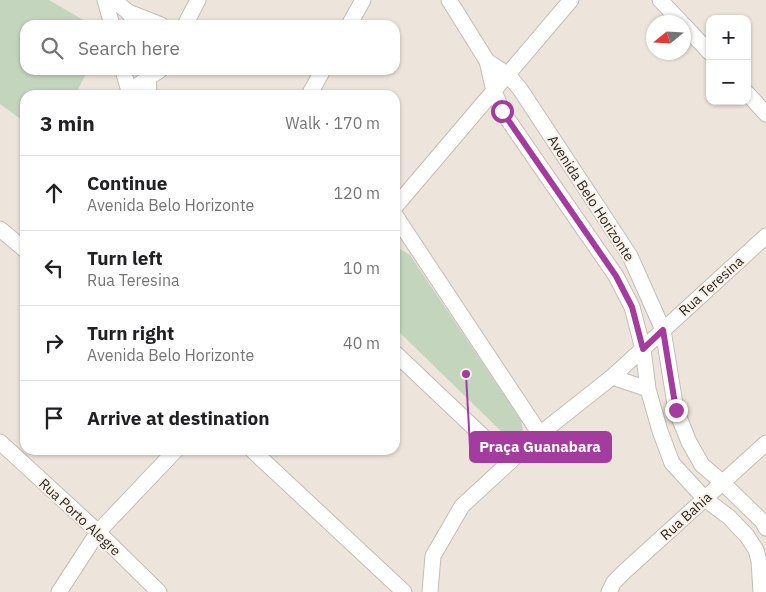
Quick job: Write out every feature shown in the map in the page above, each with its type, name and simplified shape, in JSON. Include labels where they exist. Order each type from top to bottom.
[{"type":"street","points":[[105,0],[111,20]]},
{"type":"street","points":[[114,0],[132,19]]},
{"type":"street","points":[[185,20],[198,0]]},
{"type":"street","points":[[352,20],[363,0]]},
{"type":"street","name":"Avenida Belo Horizonte","points":[[449,0],[487,61],[494,91],[502,111],[616,276],[632,307],[643,349],[648,389],[660,431],[672,463],[705,499],[728,517],[747,536],[756,550],[759,561],[761,592]]},
{"type":"street","points":[[400,201],[571,0]]},
{"type":"street","points":[[660,0],[674,15]]},
{"type":"street","points":[[691,33],[706,49]]},
{"type":"street","name":"Avenida Belo Horizonte","points":[[487,61],[508,75],[520,89],[630,256],[663,330],[676,410],[689,442],[702,465],[762,521],[766,528]]},
{"type":"street","points":[[124,75],[128,90]]},
{"type":"street","points":[[132,90],[150,75]]},
{"type":"street","points":[[150,90],[152,75]]},
{"type":"street","points":[[312,90],[320,75]]},
{"type":"street","points":[[751,98],[766,114]]},
{"type":"street","points":[[400,223],[540,434]]},
{"type":"street","points":[[0,229],[20,246]]},
{"type":"street","name":"Rua Teresina","points":[[430,592],[433,556],[462,506],[540,434],[612,377],[766,236]]},
{"type":"street","points":[[400,358],[510,462]]},
{"type":"street","points":[[612,377],[648,389]]},
{"type":"street","name":"Rua Porto Alegre","points":[[0,442],[98,532],[159,592]]},
{"type":"street","name":"Rua Bahia","points":[[608,592],[614,582],[624,572],[766,443]]},
{"type":"street","points":[[59,592],[98,532],[171,455]]},
{"type":"street","points":[[257,455],[404,592]]},
{"type":"green space","points":[[0,0],[49,0],[83,20],[20,20],[20,75],[85,75],[78,90],[20,90],[20,118],[0,104]]},
{"type":"green space","points":[[400,249],[410,255],[521,420],[523,430],[516,436],[505,435],[400,333]]},
{"type":"place","name":"Praça Guanabara","points":[[466,374]]},
{"type":"route","points":[[502,111],[616,276],[632,307],[643,349],[663,330],[676,410]]}]
